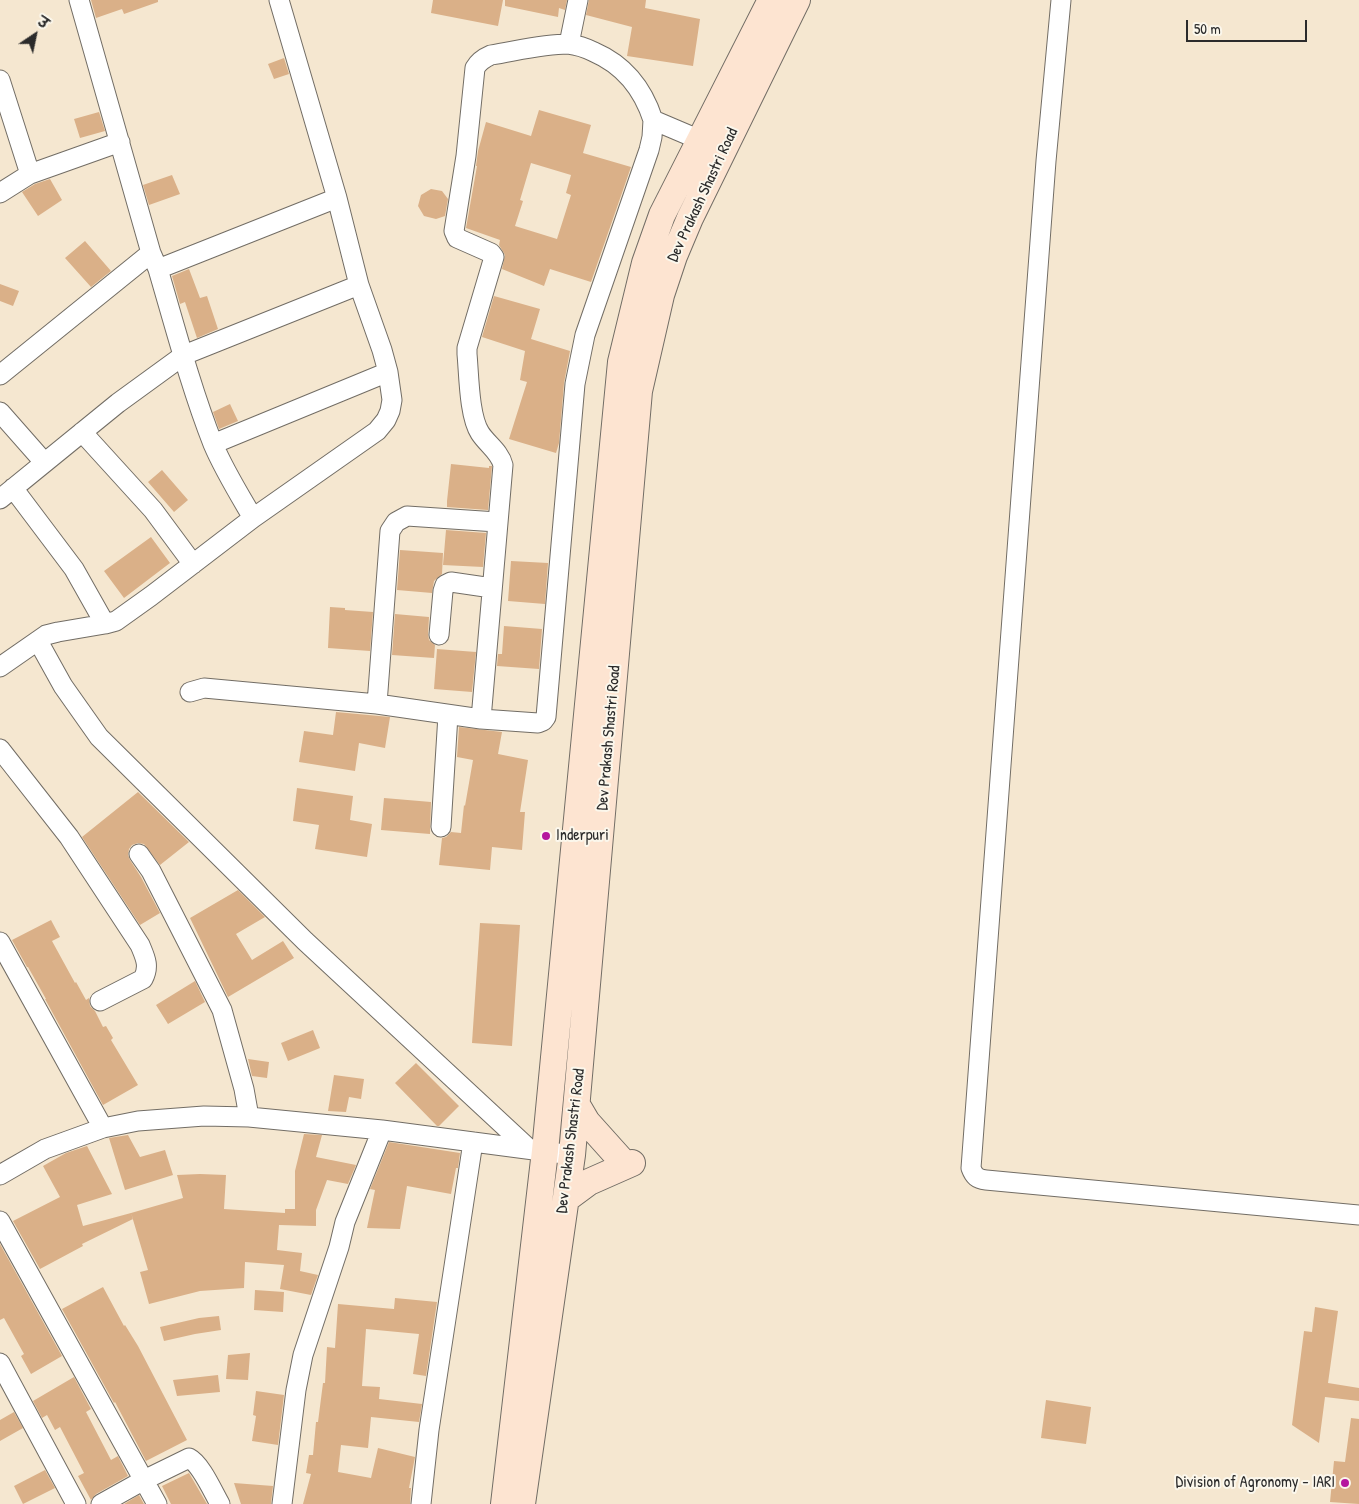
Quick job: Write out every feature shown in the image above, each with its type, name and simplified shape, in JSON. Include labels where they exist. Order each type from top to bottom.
[{"type":"street","points":[[79,0],[154,261],[213,444],[226,473],[253,518]]},
{"type":"street","points":[[0,667],[46,635],[116,621],[253,518],[377,431],[386,420],[390,411],[392,400],[388,372],[359,285],[337,198],[279,0]]},
{"type":"street","points":[[569,44],[578,0]]},
{"type":"street","name":"Dev Prakash Shastri Road","points":[[504,1504],[536,1150],[621,362],[648,255],[662,215],[771,0]]},
{"type":"street","name":"Dev Prakash Shastri Road","points":[[522,1504],[572,1154],[639,390],[661,295],[677,248],[797,0]]},
{"type":"street","points":[[1061,0],[1046,161],[971,1168],[974,1175],[979,1179],[986,1180],[1359,1215]]},
{"type":"street","points":[[190,692],[210,689],[377,704],[481,719],[538,723],[546,717],[575,384],[585,335],[649,150],[653,120],[637,85],[620,68],[596,53],[569,44],[491,55],[478,63],[475,68],[466,156],[454,231],[457,238],[491,253],[494,257],[466,348],[466,354],[476,425],[479,432],[503,464],[481,719]]},
{"type":"street","points":[[0,80],[30,174]]},
{"type":"street","points":[[653,120],[700,140]]},
{"type":"street","points":[[0,193],[30,174],[120,142]]},
{"type":"street","points":[[0,375],[154,261],[337,198]]},
{"type":"street","points":[[105,624],[74,569],[7,494],[44,462],[184,354],[359,285]]},
{"type":"street","points":[[213,444],[388,372]]},
{"type":"street","points":[[0,412],[44,462]]},
{"type":"street","points":[[82,432],[153,510],[193,564]]},
{"type":"street","points":[[377,704],[390,531],[393,526],[400,519],[407,516],[497,522]]},
{"type":"street","points":[[439,635],[445,585],[451,582],[492,588]]},
{"type":"street","points":[[38,641],[64,686],[99,738],[305,941],[536,1150]]},
{"type":"street","points":[[441,826],[448,715]]},
{"type":"street","points":[[0,749],[69,837],[140,945],[147,962],[147,972],[143,979],[100,1001]]},
{"type":"street","points":[[139,854],[151,871],[222,1010],[244,1089],[249,1117]]},
{"type":"street","points":[[0,942],[103,1128]]},
{"type":"street","points":[[566,1199],[589,1182],[627,1162],[587,1122],[577,1105]]},
{"type":"street","points":[[3,1166],[103,1128],[138,1121],[204,1116],[249,1117],[382,1130],[572,1154]]},
{"type":"street","points":[[282,1504],[296,1390],[303,1355],[339,1247],[345,1222],[382,1130]]},
{"type":"street","points":[[421,1504],[431,1420],[473,1142]]},
{"type":"street","points":[[0,1221],[157,1504]]},
{"type":"street","points":[[0,1363],[76,1504]]},
{"type":"street","points":[[101,1504],[189,1458],[194,1460],[200,1468],[220,1504]]},
{"type":"building","points":[[91,0],[158,0],[158,2],[124,14],[122,9],[96,18]]},
{"type":"building","points":[[433,0],[503,0],[498,26],[431,13]]},
{"type":"building","points":[[505,0],[567,0],[565,10],[559,8],[558,17],[505,6]]},
{"type":"building","points":[[589,0],[646,0],[645,8],[700,19],[693,66],[627,56],[632,27],[586,15]]},
{"type":"building","points":[[284,58],[289,74],[274,79],[268,64]]},
{"type":"building","points":[[539,110],[591,125],[583,153],[631,167],[591,282],[550,269],[544,286],[502,269],[505,255],[499,245],[500,240],[466,228],[478,151],[486,122],[531,136]],"holes":[[[531,163],[571,175],[566,193],[571,195],[557,239],[515,226],[523,201],[520,200]]]},
{"type":"building","points":[[99,112],[105,131],[80,138],[74,119]]},
{"type":"building","points":[[172,175],[180,194],[149,205],[143,185]]},
{"type":"building","points":[[50,179],[62,200],[38,216],[22,192],[35,184]]},
{"type":"building","points":[[431,189],[442,191],[448,199],[445,216],[436,219],[424,216],[418,206],[421,195]]},
{"type":"building","points":[[85,241],[111,271],[91,287],[65,258]]},
{"type":"building","points":[[189,269],[200,298],[207,296],[218,329],[197,338],[185,302],[180,304],[172,276]]},
{"type":"building","points":[[0,284],[19,291],[13,306],[0,301]]},
{"type":"building","points":[[494,296],[540,309],[531,339],[570,351],[564,383],[559,443],[556,453],[509,439],[527,382],[520,380],[525,351],[482,337]]},
{"type":"building","points":[[230,404],[238,421],[219,429],[213,412]]},
{"type":"building","points":[[451,464],[489,468],[489,466],[492,466],[488,510],[447,507]]},
{"type":"building","points":[[162,470],[188,500],[174,512],[148,482]]},
{"type":"building","points":[[446,530],[486,533],[483,567],[443,565]]},
{"type":"building","points":[[151,537],[170,563],[124,598],[104,571]]},
{"type":"building","points":[[400,550],[443,553],[442,574],[434,581],[432,593],[397,590]]},
{"type":"building","points":[[511,561],[548,563],[545,604],[508,601]]},
{"type":"building","points":[[330,607],[373,612],[370,651],[328,648]]},
{"type":"building","points":[[395,614],[429,617],[428,634],[429,640],[435,645],[434,658],[392,655]]},
{"type":"building","points":[[504,626],[542,629],[539,669],[497,666],[498,654],[502,654]]},
{"type":"building","points":[[437,649],[476,652],[472,692],[434,689]]},
{"type":"building","points":[[336,712],[390,717],[385,748],[359,743],[355,771],[299,762],[304,731],[333,735]]},
{"type":"building","points":[[459,727],[502,732],[498,754],[528,760],[520,812],[525,812],[522,850],[492,847],[490,870],[439,865],[442,838],[451,832],[461,833],[464,805],[473,760],[457,757]]},
{"type":"building","points":[[297,788],[353,796],[350,820],[372,824],[367,857],[315,849],[319,825],[293,821]]},
{"type":"building","points":[[138,792],[189,842],[160,865],[144,844],[132,845],[129,849],[128,855],[130,860],[160,913],[140,925],[82,837]]},
{"type":"building","points":[[384,798],[431,802],[430,834],[381,830]]},
{"type":"building","points":[[238,890],[265,917],[236,934],[252,960],[283,941],[294,958],[228,997],[190,918]]},
{"type":"building","points":[[51,920],[60,937],[52,941],[75,983],[86,1000],[89,998],[90,1006],[95,1011],[103,1027],[106,1026],[113,1038],[111,1040],[138,1085],[103,1105],[12,940]]},
{"type":"building","points":[[480,923],[520,925],[512,1046],[472,1043]]},
{"type":"building","points":[[195,981],[205,1002],[168,1024],[156,1005]]},
{"type":"building","points":[[313,1030],[320,1048],[288,1061],[281,1043]]},
{"type":"building","points":[[248,1059],[269,1062],[267,1078],[252,1076]]},
{"type":"building","points":[[416,1063],[459,1106],[439,1126],[395,1083]]},
{"type":"building","points":[[334,1075],[364,1079],[361,1099],[349,1097],[346,1112],[328,1111]]},
{"type":"building","points":[[304,1134],[322,1135],[316,1157],[356,1165],[348,1184],[327,1180],[316,1210],[316,1226],[279,1225],[277,1250],[302,1253],[300,1271],[318,1275],[311,1295],[280,1289],[284,1265],[245,1262],[244,1288],[200,1291],[149,1304],[140,1272],[148,1270],[131,1213],[183,1198],[177,1175],[200,1174],[226,1175],[224,1209],[285,1213],[285,1209],[295,1209],[295,1171]]},
{"type":"building","points":[[128,1135],[140,1157],[165,1150],[173,1175],[125,1190],[109,1138]]},
{"type":"building","points":[[389,1142],[460,1153],[458,1168],[456,1168],[451,1194],[407,1186],[400,1229],[367,1228],[375,1190],[370,1189]]},
{"type":"building","points":[[87,1146],[112,1194],[77,1205],[83,1226],[131,1213],[133,1219],[82,1244],[83,1246],[40,1269],[13,1221],[60,1197],[43,1166],[66,1153]]},
{"type":"building","points":[[0,1244],[62,1356],[31,1374],[21,1356],[24,1354],[4,1318],[0,1320]]},
{"type":"building","points":[[103,1287],[124,1326],[138,1346],[187,1440],[146,1461],[62,1309]]},
{"type":"building","points":[[255,1290],[284,1292],[283,1312],[254,1310]]},
{"type":"building","points":[[395,1298],[437,1302],[426,1376],[413,1374],[419,1334],[366,1329],[362,1386],[380,1387],[379,1399],[422,1404],[419,1422],[371,1417],[368,1448],[341,1445],[338,1472],[371,1478],[378,1448],[415,1457],[409,1488],[411,1488],[410,1504],[303,1504],[311,1474],[306,1473],[309,1455],[313,1455],[316,1422],[318,1422],[323,1383],[325,1383],[327,1347],[335,1348],[338,1304],[394,1309]]},
{"type":"building","points":[[1315,1307],[1338,1311],[1328,1383],[1359,1388],[1359,1401],[1325,1397],[1319,1443],[1292,1425],[1304,1331],[1312,1332]]},
{"type":"building","points":[[219,1316],[221,1330],[164,1341],[160,1327],[199,1318]]},
{"type":"building","points":[[250,1353],[248,1380],[226,1379],[228,1355]]},
{"type":"building","points":[[218,1375],[220,1392],[177,1396],[173,1380]]},
{"type":"building","points":[[74,1377],[91,1409],[86,1412],[111,1460],[118,1456],[128,1476],[96,1494],[91,1500],[78,1476],[84,1473],[60,1427],[55,1430],[47,1415],[42,1418],[33,1401]]},
{"type":"building","points":[[256,1391],[284,1395],[278,1445],[252,1441],[256,1416],[253,1415]]},
{"type":"building","points":[[1046,1400],[1091,1407],[1086,1444],[1041,1438]]},
{"type":"building","points":[[14,1412],[23,1428],[0,1441],[0,1420]]},
{"type":"building","name":"Division of Agronomy - IARI","points":[[1351,1418],[1359,1419],[1359,1504],[1330,1502],[1334,1461],[1345,1462]]},
{"type":"building","points":[[45,1470],[55,1488],[23,1504],[14,1486]]},
{"type":"building","points":[[189,1473],[207,1504],[171,1504],[162,1486]]},
{"type":"building","points":[[234,1483],[273,1486],[271,1504],[241,1504]]},
{"type":"building","points":[[139,1495],[144,1504],[124,1504]]},
{"type":"place","name":"Inderpuri","points":[[546,836]]},
{"type":"place","name":"Division of Agronomy - IARI","points":[[1345,1483]]}]
